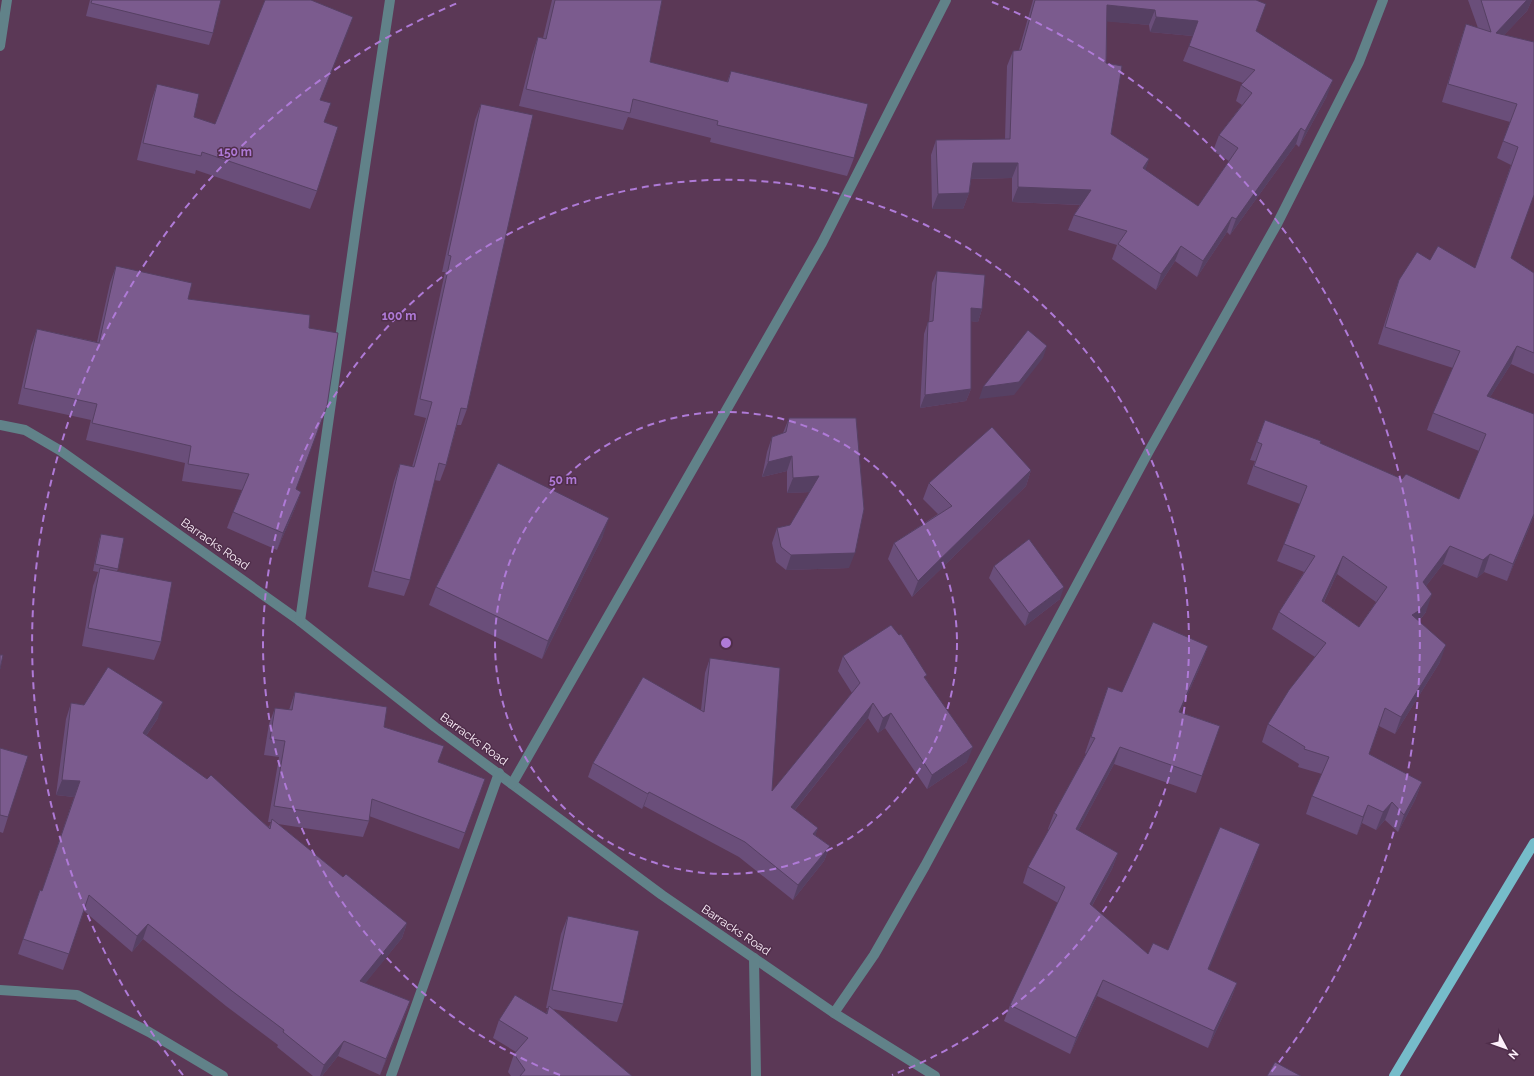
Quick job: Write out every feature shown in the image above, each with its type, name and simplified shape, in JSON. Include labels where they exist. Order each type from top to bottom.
[{"type":"main road","points":[[1394,1076],[1534,843]]},
{"type":"street","points":[[0,46],[7,0]]},
{"type":"street","points":[[300,620],[390,0]]},
{"type":"street","points":[[512,784],[822,243],[946,0]]},
{"type":"street","points":[[834,1013],[874,955],[921,873],[1149,451],[1277,224],[1360,62],[1384,0]]},
{"type":"street","name":"Barracks Road","points":[[0,425],[25,430],[61,451],[300,620],[435,726],[662,895],[834,1013],[935,1076]]},
{"type":"street","points":[[391,1076],[500,773]]},
{"type":"street","points":[[754,958],[756,1076]]},
{"type":"street","points":[[0,990],[77,995],[149,1032],[223,1076]]},
{"type":"building","points":[[92,0],[221,0],[213,33],[91,3]]},
{"type":"building","points":[[265,0],[311,0],[353,17],[320,100],[331,103],[324,122],[338,127],[317,191],[202,152],[201,156],[143,143],[157,84],[199,94],[194,117],[215,124]]},
{"type":"building","points":[[555,0],[662,0],[650,62],[728,82],[731,71],[868,104],[854,158],[717,125],[718,121],[633,99],[630,113],[526,89],[538,37],[546,39]]},
{"type":"building","points":[[1035,0],[1256,0],[1266,4],[1256,31],[1333,80],[1305,131],[1301,128],[1236,219],[1232,217],[1203,261],[1181,246],[1161,274],[1118,244],[1127,231],[1074,215],[1091,190],[1018,187],[1018,163],[973,163],[969,193],[938,194],[936,140],[1010,139],[1013,51],[1021,50]],"holes":[[[1107,5],[1155,10],[1156,17],[1198,21],[1189,46],[1255,70],[1241,85],[1252,93],[1219,135],[1238,148],[1198,206],[1143,168],[1149,159],[1111,134],[1122,66],[1106,63]]]},
{"type":"building","points":[[1481,0],[1527,0],[1496,33],[1534,42],[1534,195],[1511,258],[1534,273],[1534,353],[1517,346],[1487,396],[1534,414],[1534,514],[1513,564],[1490,554],[1483,560],[1450,546],[1423,582],[1432,594],[1420,610],[1412,615],[1446,645],[1401,717],[1385,708],[1369,754],[1422,782],[1404,815],[1392,802],[1383,812],[1368,805],[1363,817],[1312,796],[1329,757],[1304,749],[1305,747],[1268,724],[1289,690],[1326,643],[1279,612],[1315,556],[1284,544],[1307,486],[1254,466],[1262,444],[1257,442],[1265,420],[1321,441],[1320,443],[1402,479],[1406,474],[1459,499],[1486,434],[1433,413],[1460,351],[1385,327],[1399,280],[1417,252],[1430,260],[1438,246],[1475,268],[1518,147],[1503,141],[1517,104],[1448,84],[1466,24],[1491,32]],"holes":[[[1343,556],[1387,587],[1359,627],[1322,601]]]},
{"type":"building","points":[[481,104],[533,115],[467,409],[461,408],[446,465],[439,463],[410,580],[374,571],[400,464],[414,467],[432,402],[420,399],[451,256],[448,255]]},
{"type":"building","points":[[116,266],[192,283],[188,299],[310,315],[309,328],[338,333],[327,406],[296,489],[301,492],[283,533],[233,512],[249,474],[188,464],[191,446],[92,423],[97,404],[24,388],[37,329],[99,343]]},
{"type":"building","points":[[937,271],[985,275],[982,309],[971,308],[971,389],[925,395],[928,322],[933,321]]},
{"type":"building","points":[[1028,330],[1047,346],[1019,382],[983,387]]},
{"type":"building","points":[[789,418],[856,418],[864,509],[855,553],[791,555],[781,547],[777,528],[790,525],[819,476],[793,478],[792,456],[768,462],[772,437],[786,432]]},
{"type":"building","points":[[992,427],[1031,470],[918,581],[894,543],[952,506],[929,483]]},
{"type":"building","points":[[498,463],[609,518],[548,641],[436,587]]},
{"type":"building","points":[[101,534],[124,538],[118,569],[95,564]]},
{"type":"building","points":[[1029,539],[1064,587],[1029,613],[994,566]]},
{"type":"building","points":[[100,568],[172,582],[161,642],[88,628]]},
{"type":"building","points":[[1153,622],[1208,646],[1179,712],[1220,726],[1202,776],[1120,747],[1076,829],[1118,853],[1090,904],[1148,954],[1153,943],[1168,950],[1220,827],[1260,844],[1208,969],[1237,983],[1214,1031],[1103,980],[1076,1038],[1010,1005],[1065,887],[1028,867],[1057,815],[1054,813],[1095,738],[1091,737],[1108,687],[1122,692]]},
{"type":"building","points":[[891,625],[899,635],[901,634],[927,675],[924,677],[973,747],[932,775],[891,713],[883,718],[873,703],[791,807],[818,828],[813,834],[830,846],[798,885],[745,842],[649,792],[648,794],[593,763],[643,677],[704,712],[710,658],[780,668],[772,791],[860,683],[843,656]]},
{"type":"building","points":[[0,655],[3,655],[0,669]]},
{"type":"building","points":[[108,667],[163,702],[143,733],[207,779],[211,775],[270,829],[272,819],[343,877],[346,874],[407,923],[360,981],[410,1001],[386,1059],[344,1041],[324,1065],[283,1032],[284,1030],[232,991],[148,924],[137,936],[89,895],[69,954],[23,939],[40,890],[42,891],[80,781],[62,780],[71,703],[84,705]]},
{"type":"building","points":[[295,692],[387,707],[384,727],[444,746],[438,762],[485,779],[465,833],[372,799],[369,821],[274,806],[285,741],[270,739],[275,708],[292,710]]},
{"type":"building","points":[[0,748],[28,756],[8,817],[0,815]]},
{"type":"building","points":[[568,916],[639,931],[623,1004],[552,990]]},
{"type":"building","points":[[515,995],[547,1014],[549,1006],[632,1076],[520,1076],[525,1070],[514,1054],[528,1038],[499,1020]]},
{"type":"building","points":[[1275,1062],[1301,1076],[1267,1076]]}]
